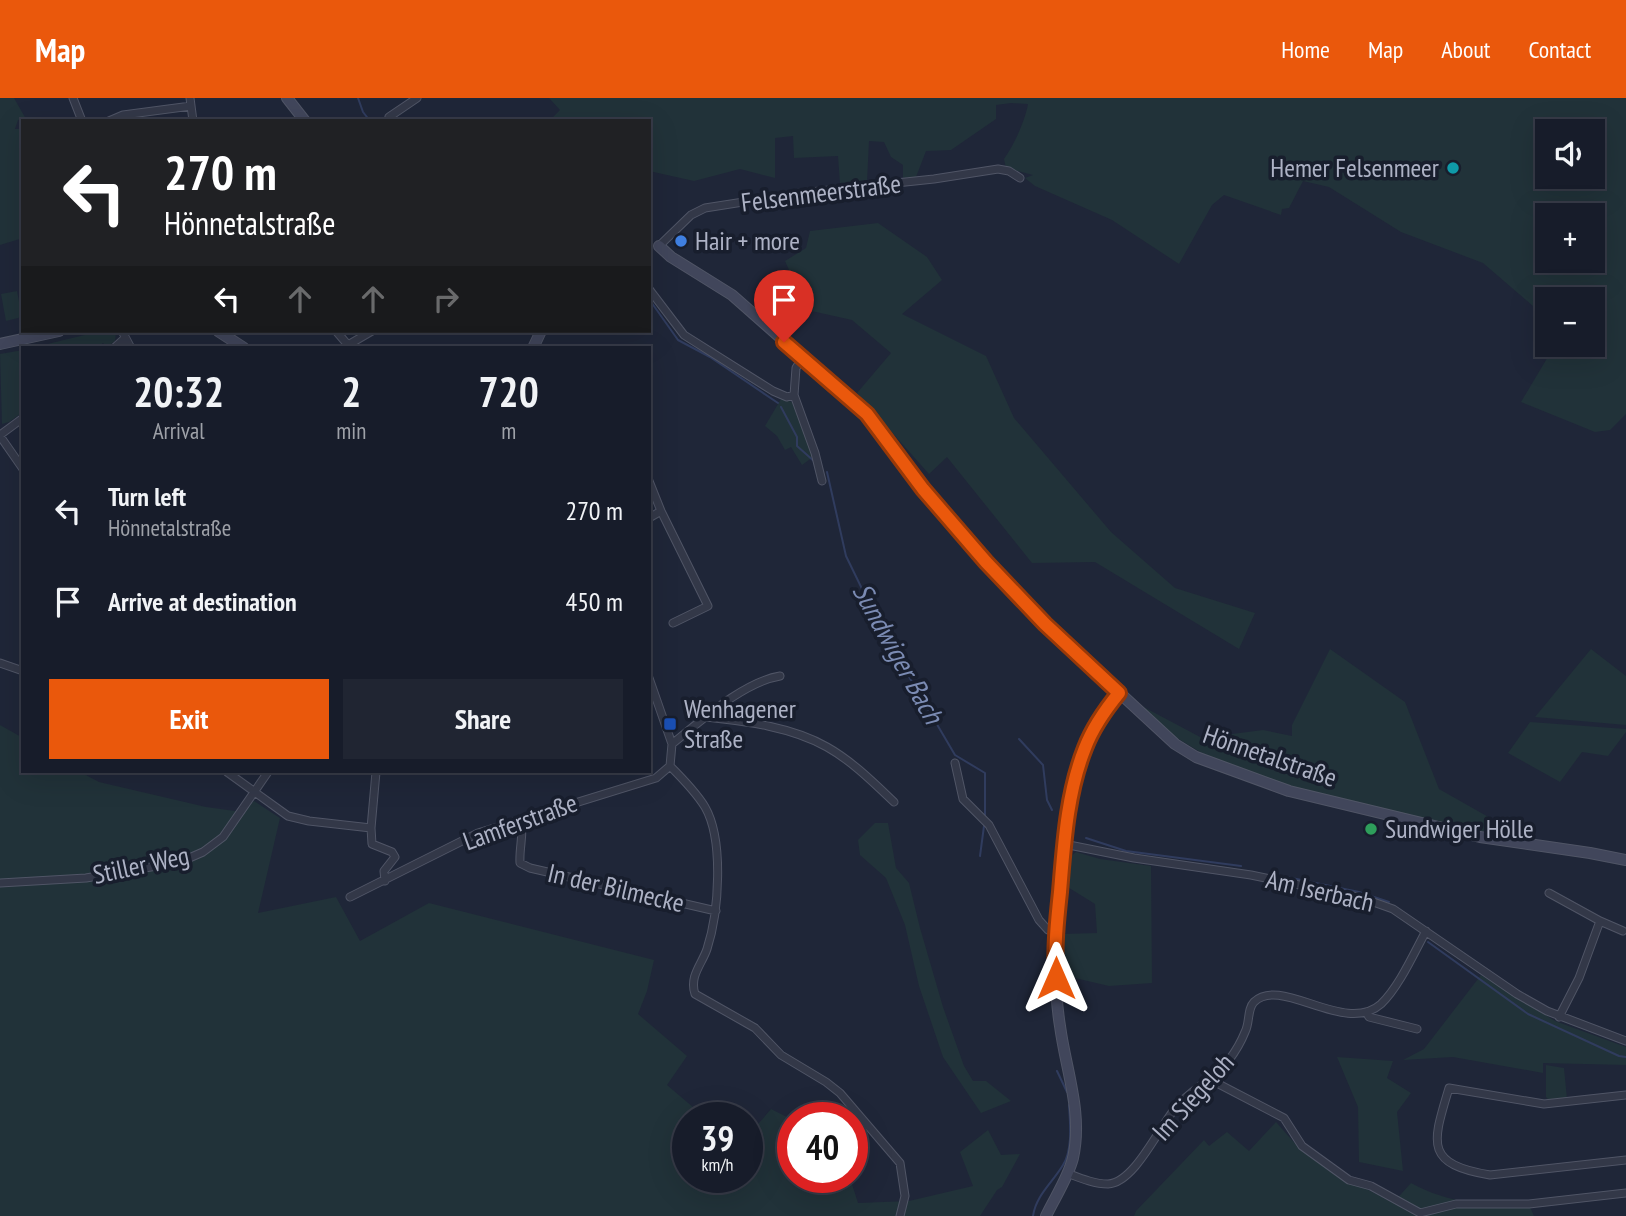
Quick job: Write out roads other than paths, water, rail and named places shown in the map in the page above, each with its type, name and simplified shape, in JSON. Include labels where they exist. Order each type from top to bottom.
[{"type":"main road","points":[[287,98],[303,119]]},
{"type":"main road","name":"Hönnetalstraße","points":[[654,244],[675,252],[732,295],[867,414],[923,489],[986,562],[1045,624],[1175,744],[1196,757],[1289,791],[1480,837],[1626,860]]},
{"type":"main road","points":[[0,344],[50,333]]},
{"type":"main road","points":[[221,333],[240,346]]},
{"type":"main road","points":[[1046,1216],[1067,1173],[1075,1145],[1075,1096],[1060,1026],[1055,967],[1064,844],[1074,786],[1084,749],[1102,714],[1119,693]]},
{"type":"street","points":[[73,98],[81,119]]},
{"type":"street","points":[[390,119],[417,98]]},
{"type":"street","points":[[114,119],[190,102]]},
{"type":"street","name":"Felsenmeerstraße","points":[[654,244],[691,215],[705,208],[998,169],[1009,171],[1020,178]]},
{"type":"street","points":[[651,292],[684,335],[773,391],[787,397],[794,395]]},
{"type":"street","points":[[350,346],[369,333]]},
{"type":"street","points":[[803,358],[796,368],[794,395],[822,481]]},
{"type":"street","points":[[21,420],[0,436],[21,466]]},
{"type":"street","points":[[651,486],[708,606],[673,623]]},
{"type":"street","points":[[651,517],[661,511]]},
{"type":"street","points":[[0,663],[21,670]]},
{"type":"street","points":[[672,744],[744,691],[768,678],[780,676]]},
{"type":"street","points":[[651,685],[672,744],[670,766],[705,806],[714,829],[716,911],[705,954],[693,982],[695,994],[755,1028],[781,1055],[840,1093],[900,1163],[904,1204],[901,1216]]},
{"type":"street","points":[[706,717],[786,732],[826,747],[853,766],[894,802]]},
{"type":"street","points":[[955,763],[963,799],[989,825],[1039,920],[1048,930],[1056,931]]},
{"type":"street","name":"Lamferstraße","points":[[350,897],[478,833],[656,778],[670,766]]},
{"type":"street","points":[[228,773],[288,816],[370,828]]},
{"type":"street","name":"Stiller Weg","points":[[0,883],[86,877],[180,862],[203,852],[223,837],[267,773]]},
{"type":"street","points":[[376,773],[370,828],[372,844],[395,854],[395,859],[384,871],[385,881]]},
{"type":"street","name":"In der Bilmecke","points":[[521,819],[523,830],[520,863],[530,868],[716,911]]},
{"type":"street","name":"Am Iserbach","points":[[1064,844],[1348,894],[1393,909],[1517,994],[1559,1017],[1626,1041]]},
{"type":"street","points":[[1549,893],[1623,931]]},
{"type":"street","points":[[1559,1017],[1579,978],[1600,921]]},
{"type":"street","points":[[1366,1012],[1383,1002],[1391,992],[1426,931]]},
{"type":"street","name":"Im Siegeloh","points":[[1067,1173],[1092,1182],[1109,1184],[1132,1171],[1179,1104],[1229,1060],[1246,1031],[1250,1008],[1255,1001],[1262,998],[1288,995],[1327,1010],[1366,1012],[1369,1017],[1417,1029]]},
{"type":"street","points":[[1209,1079],[1283,1118],[1302,1146],[1349,1180],[1371,1186],[1420,1213],[1456,1204],[1529,1204],[1626,1193]]},
{"type":"street","points":[[1626,1095],[1544,1104],[1449,1088],[1436,1135],[1439,1150],[1454,1165],[1471,1172],[1490,1175],[1626,1160]]},
{"type":"waterway","name":"Sundwiger Bach","points":[[358,98],[368,119]]},
{"type":"waterway","name":"Sundwiger Bach","points":[[651,302],[678,340],[710,357],[778,403]]},
{"type":"waterway","name":"Sundwiger Bach","points":[[781,407],[797,437],[797,446],[815,462]]},
{"type":"waterway","name":"Sundwiger Bach","points":[[827,472],[846,556],[885,636],[955,755],[985,773],[985,815]]},
{"type":"waterway","name":"Sundwiger Bach","points":[[1019,739],[1043,765],[1047,800],[1052,810]]},
{"type":"waterway","name":"Sundwiger Bach","points":[[980,856],[984,826]]},
{"type":"waterway","points":[[1086,838],[1126,851],[1241,866]]},
{"type":"waterway","points":[[1282,876],[1359,892],[1389,902]]},
{"type":"waterway","points":[[1428,942],[1528,1014],[1626,1057]]},
{"type":"waterway","name":"Sundwiger Bach","points":[[1057,1071],[1067,1092]]},
{"type":"waterway","name":"Sundwiger Bach","points":[[1033,1216],[1041,1195],[1066,1159],[1070,1136],[1069,1105]]},
{"type":"place","name":"Hemer Felsenmeer","points":[[1453,168]]},
{"type":"place","name":"Hair + more","points":[[681,241]]},
{"type":"place","name":"Wenhagener Straße","points":[[670,724]]},
{"type":"place","name":"Sundwiger Hölle","points":[[1371,829]]}]
